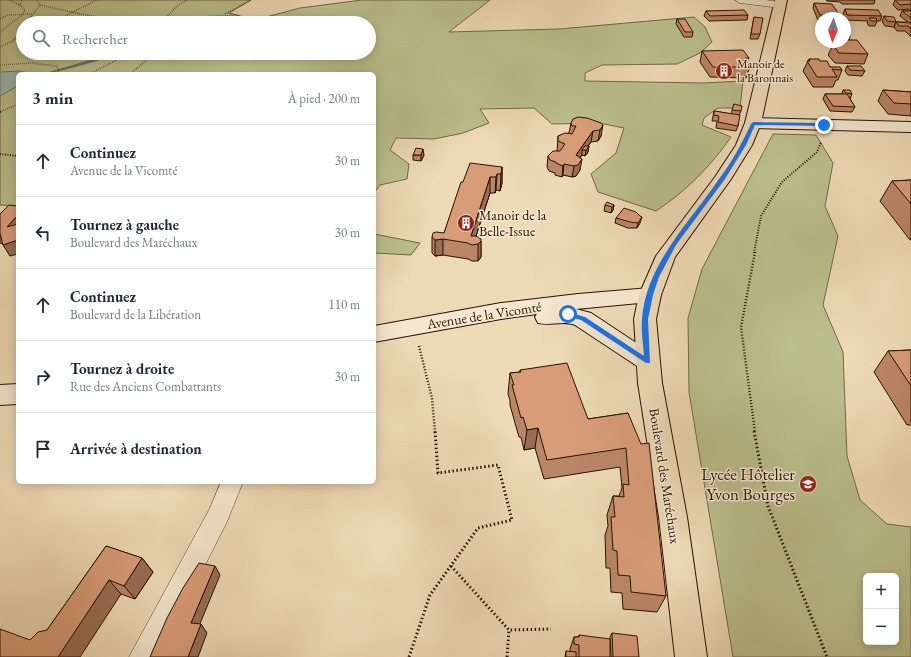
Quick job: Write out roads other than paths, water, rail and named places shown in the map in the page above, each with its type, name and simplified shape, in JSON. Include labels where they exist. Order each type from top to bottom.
[{"type":"main road","name":"Boulevard des Maréchaux","points":[[691,657],[673,517],[650,383],[645,319],[650,295],[666,256],[722,179],[744,145],[753,124],[779,5]]},
{"type":"main road","points":[[753,124],[911,126]]},
{"type":"main road","name":"Avenue de la Vicomté","points":[[376,334],[414,326],[578,300],[650,295]]},
{"type":"main road","name":"Avenue de la Vicomté","points":[[414,326],[465,328],[568,314],[583,319],[648,362]]},
{"type":"main road","points":[[0,395],[16,394]]},
{"type":"street","points":[[745,1],[779,5]]},
{"type":"street","points":[[143,657],[218,516],[231,484]]},
{"type":"water","points":[[20,71],[23,72],[16,72],[16,87],[0,96],[0,72]]},
{"type":"waterway","points":[[51,72],[95,60]]},
{"type":"place","name":"Manoir de la Baronnais","points":[[724,71]]},
{"type":"place","name":"Manoir de la Belle-Issue","points":[[466,223]]},
{"type":"place","name":"Lycée Hôtelier Yvon Bourges","points":[[808,484]]}]
